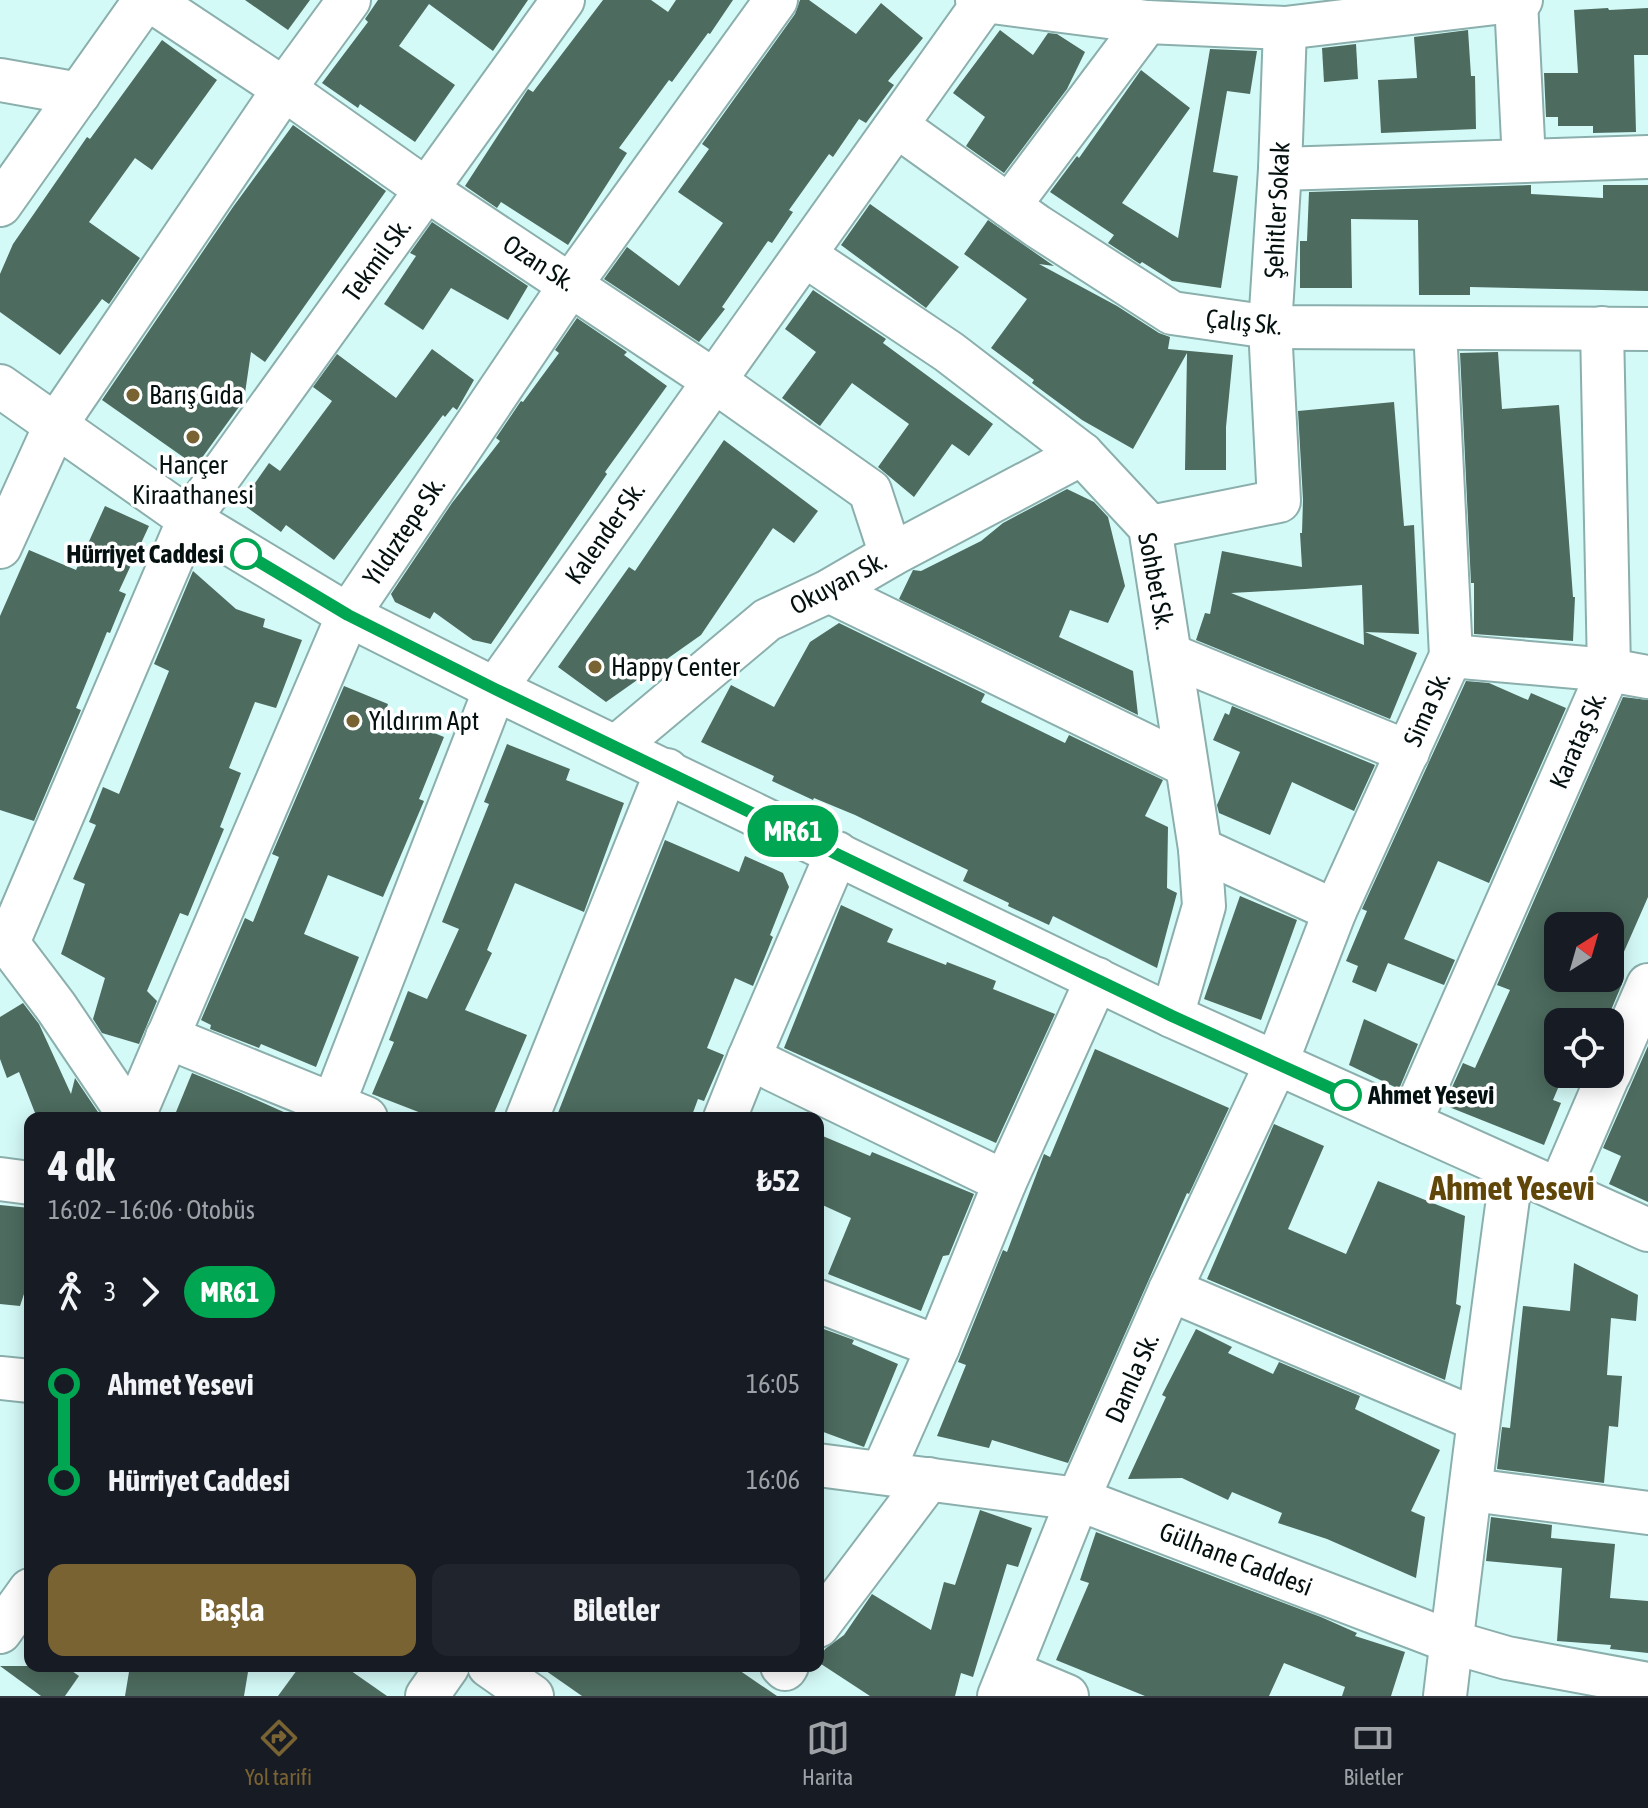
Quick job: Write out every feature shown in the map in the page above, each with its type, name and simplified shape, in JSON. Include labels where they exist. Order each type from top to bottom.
[{"type":"street","name":"Ozan Sk.","points":[[148,0],[713,380],[870,491],[891,555]]},
{"type":"street","points":[[0,205],[148,0]]},
{"type":"street","points":[[0,547],[55,426],[284,89],[349,0]]},
{"type":"street","name":"Tekmil Sk.","points":[[3,939],[189,519],[563,0]]},
{"type":"street","name":"Yıldıztepe Sk.","points":[[135,1112],[348,615],[571,284],[776,0]]},
{"type":"street","points":[[981,1],[1175,15],[1285,28],[1518,0],[1524,161]]},
{"type":"street","name":"Kalender Sk.","points":[[344,1112],[495,689],[713,380],[806,256],[981,1]]},
{"type":"street","points":[[1009,206],[1175,15]]},
{"type":"street","name":"Şehitler Sokak","points":[[1150,527],[1279,501],[1270,327],[1285,28]]},
{"type":"street","points":[[0,80],[79,94]]},
{"type":"street","name":"Çalış Sk.","points":[[897,126],[1009,206],[1172,313],[1270,327],[1648,329]]},
{"type":"street","points":[[1280,169],[1648,157]]},
{"type":"street","name":"Sohbet Sk.","points":[[806,256],[949,352],[1082,454],[1150,527],[1200,849],[1204,906],[1172,1016]]},
{"type":"street","name":"Sima Sk.","points":[[1276,1064],[1335,911],[1451,656],[1435,328]]},
{"type":"street","name":"Karataş Sk.","points":[[1410,1123],[1629,674],[1602,328]]},
{"type":"street","points":[[0,386],[189,519],[348,615],[1172,1016],[1648,1230]]},
{"type":"street","name":"Okuyan Sk.","points":[[617,746],[767,620],[829,591],[1082,454]]},
{"type":"street","points":[[829,591],[1186,765]]},
{"type":"street","points":[[1170,655],[1408,752]]},
{"type":"street","points":[[1451,656],[1629,674]]},
{"type":"street","points":[[529,1112],[667,770]]},
{"type":"street","points":[[1200,849],[1335,911]]},
{"type":"street","points":[[727,1112],[837,853]]},
{"type":"street","points":[[3,939],[56,1007],[128,1112]]},
{"type":"street","points":[[882,1473],[938,1347],[1005,1182],[1097,979]]},
{"type":"street","points":[[1624,1041],[1648,985]]},
{"type":"street","points":[[167,1037],[338,1112]]},
{"type":"street","points":[[749,1058],[1005,1182]]},
{"type":"street","name":"Damla Sk.","points":[[1005,1684],[1078,1499],[1170,1290],[1276,1064]]},
{"type":"street","points":[[1559,1190],[1603,1088]]},
{"type":"street","points":[[1445,1696],[1512,1169]]},
{"type":"street","points":[[0,1179],[24,1182]]},
{"type":"street","points":[[1170,1290],[1478,1420]]},
{"type":"street","points":[[824,1303],[938,1347]]},
{"type":"street","points":[[0,1378],[24,1380]]},
{"type":"street","name":"Gülhane Caddesi","points":[[824,1466],[1078,1499],[1452,1642],[1507,1658],[1648,1684]]},
{"type":"street","points":[[824,1618],[929,1479]]},
{"type":"street","points":[[1472,1490],[1648,1513]]},
{"type":"street","points":[[0,1579],[24,1582]]},
{"type":"street","points":[[0,1632],[24,1598]]},
{"type":"street","points":[[427,1696],[444,1672]]},
{"type":"street","points":[[498,1672],[532,1696]]},
{"type":"street","points":[[1005,1684],[1067,1696]]},
{"type":"building","points":[[245,0],[310,0],[288,30]]},
{"type":"building","points":[[378,0],[528,0],[493,51],[429,4],[399,46],[455,85],[415,142],[360,104],[358,108],[322,83],[368,22],[365,19]]},
{"type":"building","points":[[603,0],[651,0],[668,12],[676,0],[733,0],[710,34],[672,82],[669,80],[619,148],[627,153],[568,245],[501,202],[497,208],[465,186],[528,89],[533,92]]},
{"type":"building","points":[[800,0],[809,0],[856,34],[881,3],[923,38],[888,81],[894,85],[866,123],[859,119],[833,157],[829,154],[789,210],[793,212],[772,243],[768,241],[722,307],[725,309],[699,342],[604,279],[627,247],[679,286],[723,223],[678,192],[709,149],[702,144],[795,14]]},
{"type":"building","points":[[1648,8],[1648,55],[1634,55],[1636,132],[1593,133],[1593,126],[1558,126],[1558,117],[1546,117],[1544,73],[1578,73],[1574,10]]},
{"type":"building","points":[[1000,30],[1033,55],[1048,33],[1057,34],[1085,52],[1067,89],[1004,173],[966,146],[985,117],[953,93]]},
{"type":"building","points":[[1468,30],[1471,76],[1475,76],[1476,129],[1381,133],[1378,80],[1417,78],[1414,37]]},
{"type":"building","points":[[162,40],[217,80],[152,170],[135,158],[89,222],[140,258],[109,304],[102,299],[60,355],[0,312],[0,274],[13,244],[87,137],[90,139]]},
{"type":"building","points":[[1356,44],[1358,79],[1324,82],[1322,48]]},
{"type":"building","points":[[1210,49],[1257,51],[1250,94],[1227,91],[1213,172],[1238,176],[1221,288],[1172,281],[1142,262],[1140,264],[1108,243],[1114,235],[1050,192],[1077,156],[1079,158],[1141,70],[1190,108],[1122,203],[1178,238]]},
{"type":"building","points":[[293,125],[386,191],[265,362],[251,352],[244,400],[196,466],[102,400],[233,207]]},
{"type":"building","points":[[1531,185],[1531,194],[1603,198],[1603,185],[1648,185],[1648,291],[1470,287],[1470,295],[1419,295],[1418,220],[1351,219],[1352,288],[1300,288],[1300,241],[1307,241],[1309,192]]},
{"type":"building","points":[[870,204],[959,267],[926,308],[841,245]]},
{"type":"building","points":[[988,220],[1054,266],[1039,264],[1170,337],[1168,349],[1233,355],[1226,427],[1226,470],[1185,470],[1187,353],[1133,449],[1082,420],[991,348],[1027,299],[964,254]]},
{"type":"building","points":[[432,222],[528,286],[508,320],[451,288],[423,330],[384,304],[416,256],[410,253]]},
{"type":"building","points":[[813,290],[886,339],[883,343],[993,424],[969,456],[952,444],[914,497],[878,467],[909,424],[852,383],[820,426],[782,398],[816,352],[785,329]]},
{"type":"building","points":[[577,318],[627,352],[624,355],[667,386],[605,472],[607,474],[491,644],[473,640],[434,612],[430,619],[395,602],[391,594],[452,503],[500,441],[496,438],[559,353],[555,350]]},
{"type":"building","points":[[432,349],[474,380],[457,410],[453,407],[445,417],[443,415],[334,560],[286,525],[281,532],[241,503],[269,463],[280,471],[332,401],[313,387],[337,354],[396,398]]},
{"type":"building","points":[[1498,352],[1502,409],[1559,405],[1575,597],[1573,641],[1474,634],[1474,583],[1471,583],[1460,353]]},
{"type":"building","points":[[1394,402],[1404,526],[1414,525],[1419,634],[1365,632],[1417,653],[1390,719],[1196,640],[1205,613],[1210,614],[1222,551],[1302,567],[1300,533],[1303,500],[1298,411]],"holes":[[[1362,585],[1364,645],[1231,593]]]},
{"type":"building","points":[[724,440],[818,511],[794,543],[773,528],[701,635],[606,702],[558,667],[629,567],[635,571]]},
{"type":"building","points":[[1067,489],[1094,502],[1108,517],[1125,586],[1108,623],[1070,610],[1059,637],[1133,671],[1138,715],[899,599],[913,570],[921,571],[981,541],[1003,523]]},
{"type":"building","points":[[105,506],[149,526],[119,591],[126,594],[76,708],[81,710],[34,821],[0,810],[0,616],[29,550],[76,570]]},
{"type":"building","points":[[193,571],[236,609],[265,619],[263,627],[302,640],[276,708],[255,702],[229,768],[241,773],[220,827],[224,829],[188,916],[180,913],[147,991],[157,1001],[139,1044],[102,1033],[93,1019],[105,978],[61,954],[85,884],[73,879],[96,825],[89,822],[103,787],[119,794],[169,671],[154,664]]},
{"type":"building","points":[[839,623],[985,694],[981,702],[1065,743],[1069,735],[1163,780],[1145,816],[1168,827],[1167,888],[1177,893],[1157,968],[1053,916],[1049,925],[1008,906],[1009,903],[963,881],[968,870],[855,815],[772,781],[774,776],[701,742],[731,685],[774,707],[810,642]]},
{"type":"building","points":[[1466,681],[1489,683],[1528,700],[1531,693],[1566,708],[1489,883],[1438,861],[1404,939],[1455,960],[1444,985],[1388,963],[1376,992],[1352,982],[1358,966],[1346,961],[1367,911],[1362,909]]},
{"type":"building","points":[[344,686],[388,704],[385,713],[444,737],[419,799],[424,801],[383,897],[328,875],[304,934],[359,957],[316,1067],[261,1044],[259,1048],[210,1029],[211,1025],[201,1020],[245,918],[253,922],[279,857],[272,854]]},
{"type":"building","points":[[1623,697],[1648,700],[1648,897],[1624,952],[1624,912],[1544,912],[1544,992],[1619,992],[1612,1008],[1544,1008],[1544,1088],[1558,1088],[1553,1100],[1561,1103],[1544,1145],[1444,1105],[1463,1063],[1475,1068],[1510,990],[1497,985]]},
{"type":"building","points":[[1232,706],[1375,765],[1354,811],[1292,782],[1270,835],[1219,813],[1217,805],[1240,752],[1213,740],[1225,713],[1229,715]]},
{"type":"building","points":[[507,744],[570,769],[566,780],[624,803],[584,912],[515,883],[487,950],[492,953],[465,1010],[527,1035],[495,1112],[418,1112],[372,1094],[394,1042],[389,1040],[408,991],[427,999],[459,929],[442,922],[489,804],[484,802]]},
{"type":"building","points":[[665,840],[739,872],[745,856],[783,873],[789,887],[753,986],[735,978],[707,1048],[724,1055],[704,1101],[698,1099],[693,1112],[558,1112]]},
{"type":"building","points":[[1240,896],[1297,920],[1261,1020],[1204,999]]},
{"type":"building","points":[[841,905],[893,929],[887,942],[996,981],[993,989],[1055,1014],[996,1143],[784,1048]]},
{"type":"building","points":[[23,1003],[39,1024],[71,1094],[75,1078],[98,1112],[35,1112],[19,1072],[7,1078],[0,1059],[0,1017]]},
{"type":"building","points":[[1364,1019],[1418,1044],[1399,1089],[1349,1065]]},
{"type":"building","points":[[1648,1046],[1648,1202],[1609,1184],[1621,1156],[1603,1148]]},
{"type":"building","points":[[1095,1049],[1229,1108],[1187,1193],[1068,1463],[992,1440],[989,1448],[937,1436],[966,1365],[958,1362],[1003,1250],[1007,1252],[1044,1154],[1050,1157]]},
{"type":"building","points":[[192,1073],[284,1112],[176,1112]]},
{"type":"building","points":[[1274,1124],[1324,1146],[1288,1229],[1346,1254],[1378,1181],[1465,1216],[1456,1304],[1461,1306],[1445,1380],[1207,1279]]},
{"type":"building","points":[[824,1137],[870,1156],[872,1152],[974,1194],[949,1255],[943,1256],[921,1311],[828,1274],[851,1218],[824,1206]]},
{"type":"building","points":[[0,1205],[24,1207],[24,1294],[20,1306],[0,1304]]},
{"type":"building","points":[[1574,1263],[1638,1295],[1636,1321],[1611,1318],[1607,1375],[1622,1376],[1618,1427],[1609,1426],[1604,1483],[1497,1469],[1502,1427],[1510,1428],[1523,1306],[1570,1311]]},
{"type":"building","points":[[824,1329],[854,1340],[852,1344],[898,1364],[864,1447],[824,1432]]},
{"type":"building","points":[[1196,1329],[1232,1347],[1228,1353],[1273,1374],[1279,1362],[1360,1396],[1355,1409],[1440,1450],[1411,1511],[1425,1517],[1416,1578],[1327,1539],[1278,1523],[1282,1513],[1232,1492],[1228,1500],[1182,1478],[1128,1479],[1166,1397],[1162,1395]]},
{"type":"building","points":[[980,1510],[1032,1528],[1018,1567],[1007,1564],[973,1677],[961,1673],[955,1696],[870,1696],[824,1666],[825,1649],[844,1635],[872,1594],[931,1630],[944,1582],[955,1585]]},
{"type":"building","points":[[1491,1517],[1552,1525],[1551,1538],[1615,1544],[1610,1598],[1648,1601],[1648,1653],[1610,1649],[1611,1645],[1557,1641],[1562,1568],[1486,1561]]},
{"type":"building","points":[[1096,1532],[1321,1617],[1357,1633],[1355,1636],[1405,1652],[1391,1696],[1342,1696],[1345,1687],[1284,1663],[1269,1696],[1145,1696],[1056,1660],[1089,1583],[1080,1580]]},
{"type":"building","points":[[0,1666],[24,1666],[24,1672],[73,1672],[79,1676],[65,1696],[41,1696]]},
{"type":"building","points":[[129,1672],[248,1672],[244,1696],[125,1696]]},
{"type":"building","points":[[296,1672],[353,1672],[387,1696],[278,1696]]},
{"type":"building","points":[[548,1672],[742,1672],[777,1696],[582,1696]]},
{"type":"bus line","name":"MR61","points":[[246,554],[348,615],[495,689],[1172,1016],[1346,1095]]},
{"type":"place","name":"Barış Gıda","points":[[133,395]]},
{"type":"place","name":"Hançer Kiraathanesi","points":[[193,437]]},
{"type":"place","name":"Hürriyet Caddesi","points":[[246,554]]},
{"type":"place","name":"Happy Center","points":[[595,667]]},
{"type":"place","name":"Yıldırım Apt","points":[[353,721]]},
{"type":"place","name":"Ahmet Yesevi","points":[[1346,1095]]},
{"type":"district","name":"Ahmet Yesevi","points":[[1512,1187]]}]
